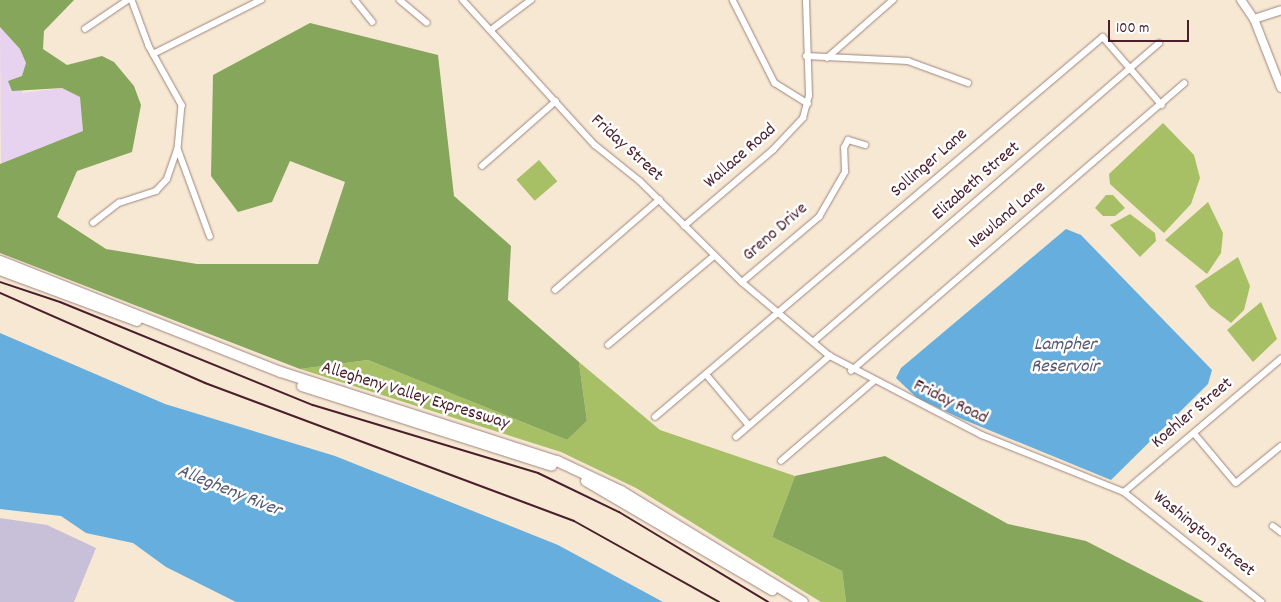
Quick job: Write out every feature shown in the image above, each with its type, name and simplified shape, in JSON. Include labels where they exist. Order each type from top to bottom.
[{"type":"highway","name":"Allegheny Valley Expressway","points":[[0,260],[281,372],[557,461],[629,495],[802,602]]},
{"type":"highway","name":"Allegheny Valley Expressway","points":[[0,270],[330,397],[548,464],[638,509],[791,602]]},
{"type":"street","points":[[86,29],[130,0],[153,54],[182,104],[178,149],[167,179],[156,191],[119,203],[93,223]]},
{"type":"street","points":[[153,54],[262,0]]},
{"type":"street","points":[[354,0],[373,22]]},
{"type":"street","points":[[400,0],[427,23]]},
{"type":"street","name":"Friday Street","points":[[463,0],[595,145],[659,200],[714,256],[777,313]]},
{"type":"street","points":[[492,30],[531,0]]},
{"type":"street","points":[[734,0],[775,83],[808,104]]},
{"type":"street","points":[[806,0],[808,104]]},
{"type":"street","points":[[827,58],[893,0]]},
{"type":"street","points":[[1242,0],[1254,19],[1281,88]]},
{"type":"street","points":[[1254,19],[1281,10]]},
{"type":"street","name":"Sollinger Lane","points":[[655,417],[1103,37],[1131,69]]},
{"type":"street","name":"Elizabeth Street","points":[[813,342],[1159,44]]},
{"type":"street","points":[[806,56],[908,61],[968,83]]},
{"type":"street","points":[[1131,69],[1162,104]]},
{"type":"street","name":"Newland Lane","points":[[850,371],[1184,84]]},
{"type":"street","points":[[482,166],[556,101]]},
{"type":"street","name":"Wallace Road","points":[[684,226],[773,150],[803,118],[808,104]]},
{"type":"street","name":"Greno Drive","points":[[742,282],[819,217],[845,172],[844,148],[848,140],[865,145]]},
{"type":"street","points":[[178,149],[210,236]]},
{"type":"street","points":[[555,290],[659,200]]},
{"type":"street","points":[[608,346],[714,256]]},
{"type":"street","name":"Friday Road","points":[[777,313],[850,371],[982,435],[1124,492]]},
{"type":"street","points":[[736,437],[830,356]]},
{"type":"street","name":"Koehler Street","points":[[1124,492],[1281,359]]},
{"type":"street","points":[[706,374],[749,425]]},
{"type":"street","points":[[781,461],[873,382]]},
{"type":"street","points":[[1194,433],[1236,483],[1281,446]]},
{"type":"street","name":"Washington Street","points":[[1124,492],[1262,602]]},
{"type":"street","points":[[1273,526],[1281,532]]},
{"type":"shaded area","points":[[0,27],[20,49],[26,63],[22,93],[62,88],[80,97],[83,132],[1,164]]},
{"type":"shaded area","points":[[0,518],[47,525],[96,548],[74,602],[0,602]]},
{"type":"green space","points":[[0,0],[74,0],[44,31],[43,49],[67,65],[102,56],[114,62],[134,86],[141,105],[132,152],[77,171],[57,217],[106,249],[197,264],[318,264],[345,182],[290,161],[272,202],[238,212],[211,176],[213,75],[310,23],[438,55],[454,196],[511,246],[508,300],[579,362],[587,421],[567,440],[368,360],[300,369],[0,253],[0,164],[83,131],[80,97],[62,88],[12,91],[8,81],[22,76],[26,63],[20,49],[0,27]]},
{"type":"green space","points":[[1163,123],[1194,155],[1200,178],[1191,204],[1164,233],[1110,184],[1109,174]]},
{"type":"green space","points":[[539,160],[557,181],[535,201],[516,180]]},
{"type":"green space","points":[[1106,195],[1113,195],[1125,208],[1115,216],[1103,216],[1095,208]]},
{"type":"green space","points":[[1208,202],[1223,233],[1221,253],[1207,274],[1165,240]]},
{"type":"green space","points":[[1130,214],[1155,233],[1156,241],[1140,257],[1110,225]]},
{"type":"green space","points":[[1238,257],[1250,286],[1244,310],[1231,323],[1210,307],[1195,286]]},
{"type":"green space","points":[[1261,302],[1277,339],[1253,362],[1227,330]]},
{"type":"green space","points":[[368,360],[567,440],[587,421],[579,362],[660,430],[795,476],[772,537],[842,571],[846,602],[821,602],[636,488],[561,452],[300,369]]},
{"type":"green space","points":[[885,456],[1008,524],[1086,541],[1204,602],[846,602],[842,571],[772,537],[795,476]]},
{"type":"water","name":"Lampher Reservoir","points":[[1066,229],[1081,235],[1212,370],[1208,384],[1111,480],[962,419],[917,398],[896,378],[901,368]]},
{"type":"water","name":"Allegheny River","points":[[0,333],[165,404],[335,456],[558,545],[663,602],[236,602],[166,567],[133,543],[86,533],[61,516],[0,509]]},
{"type":"railway","points":[[0,282],[60,302],[313,405],[538,473],[619,512],[768,602]]},
{"type":"railway","points":[[0,293],[205,383],[574,521],[719,602]]}]
